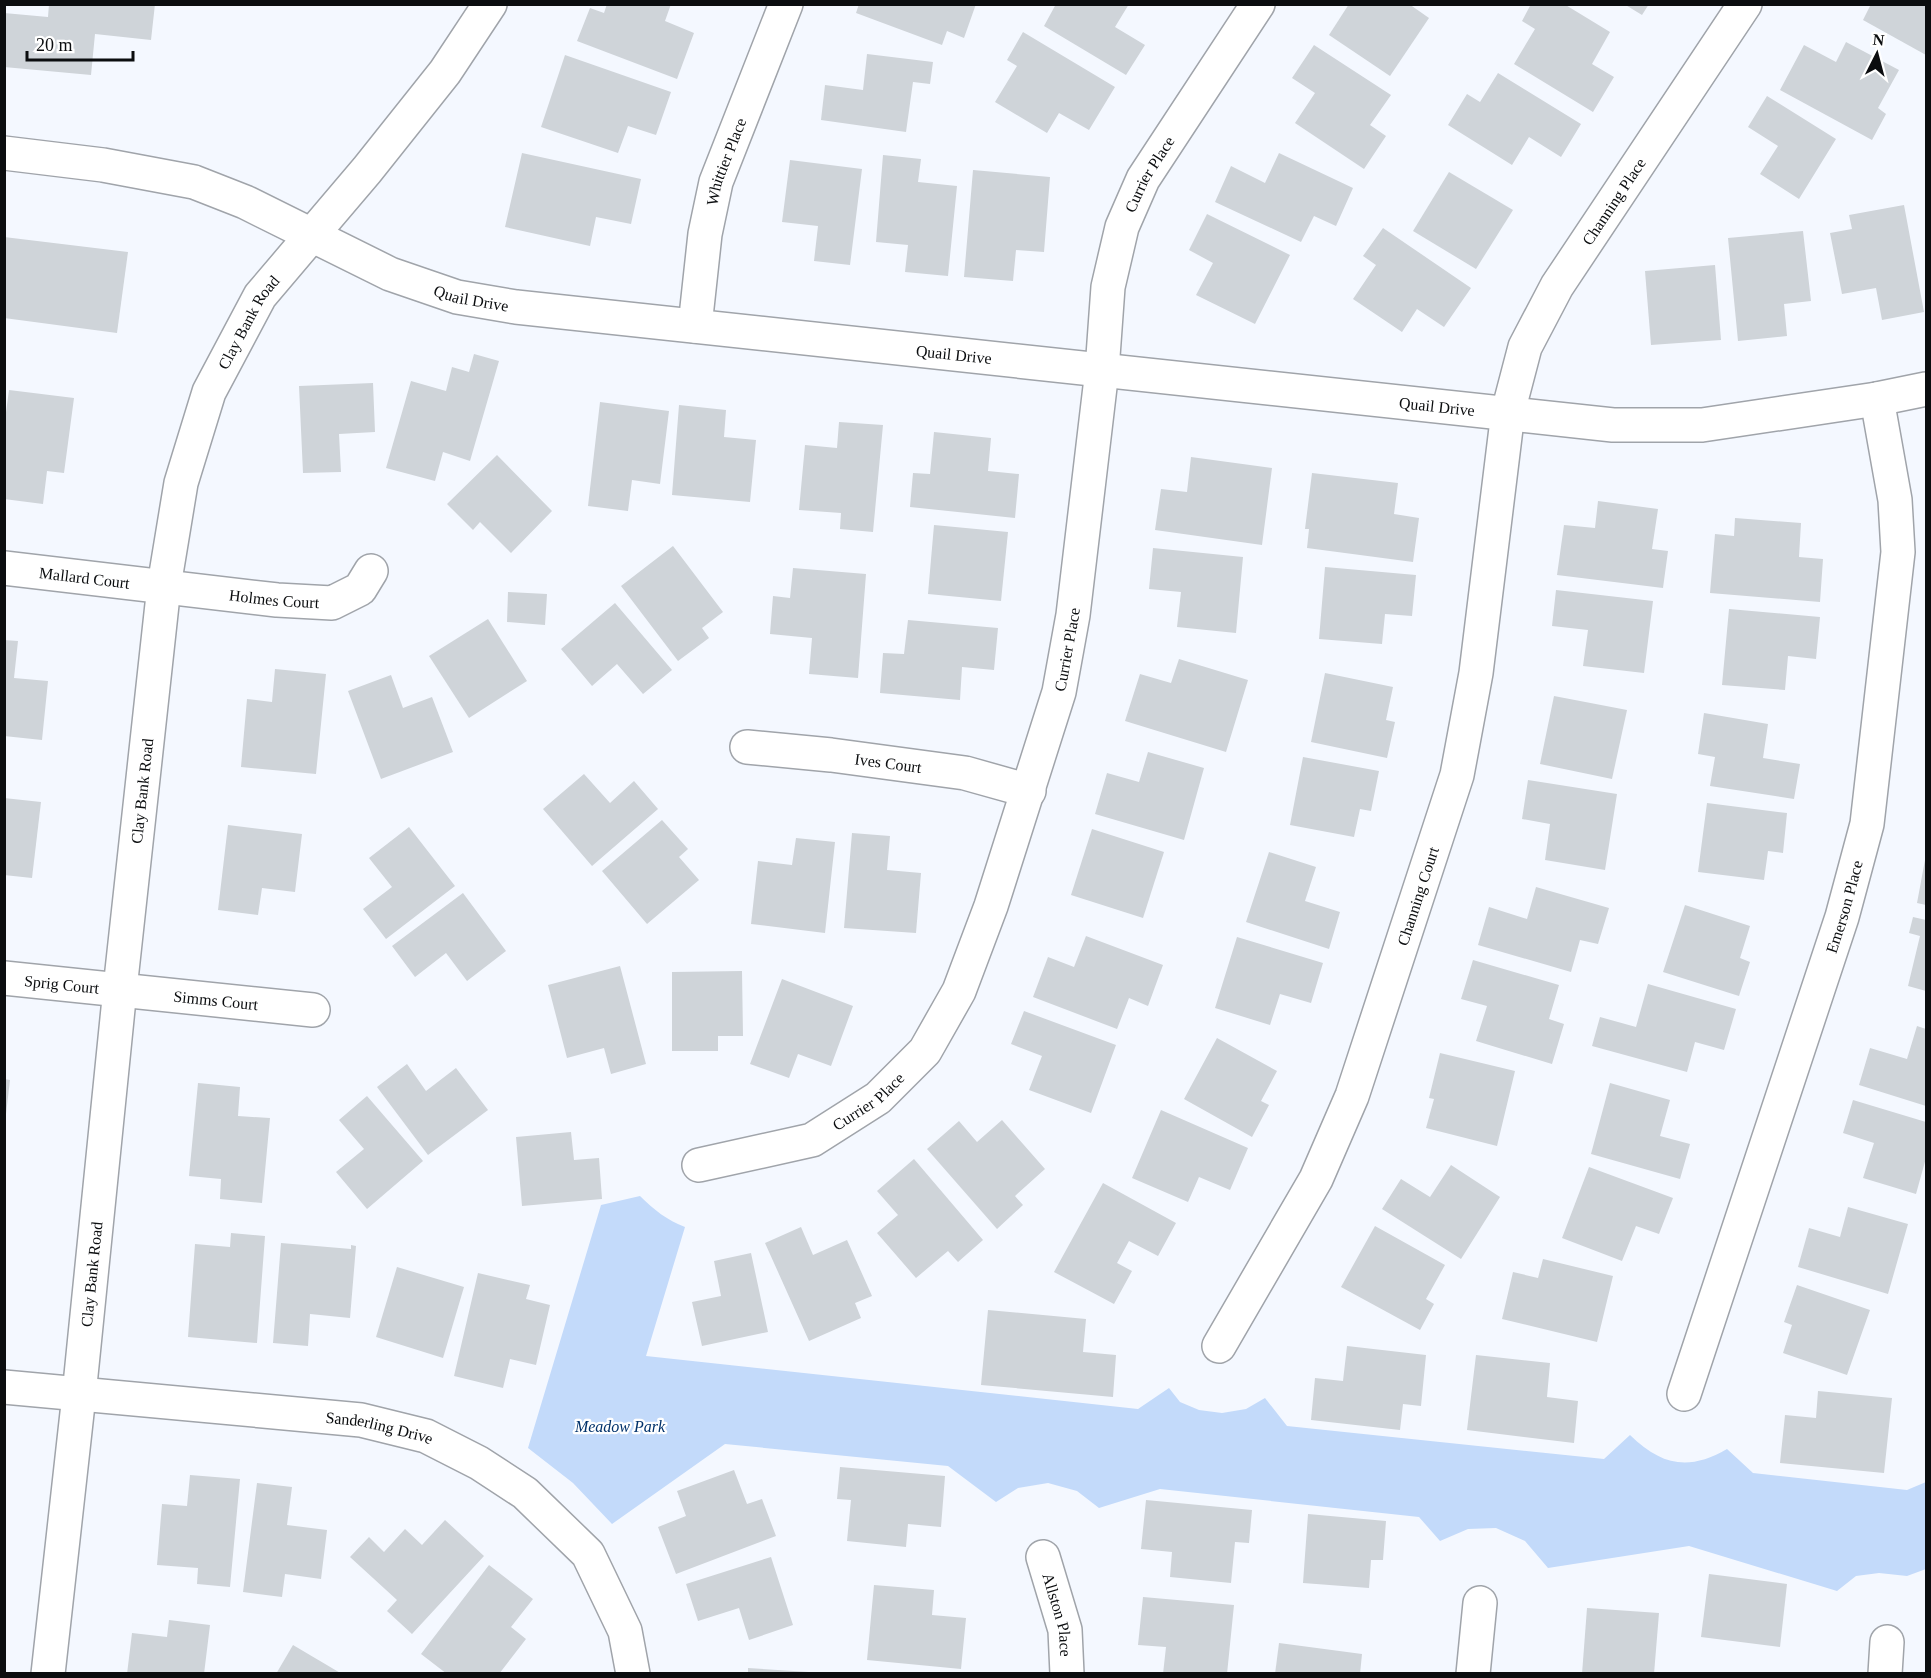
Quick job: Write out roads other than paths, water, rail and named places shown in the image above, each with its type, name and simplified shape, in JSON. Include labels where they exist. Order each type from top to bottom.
[{"type":"street","name":"Clay Bank Road","points":[[48,1674],[164,586],[181,483],[209,392],[260,296],[367,170],[445,72],[490,4]]},
{"type":"street","name":"Whittier Place","points":[[695,326],[705,234],[716,182],[786,4]]},
{"type":"street","name":"Currier Place","points":[[699,1165],[812,1140],[878,1098],[925,1051],[959,991],[991,906],[1059,692],[1073,615],[1102,370],[1108,286],[1122,227],[1143,179],[1258,4]]},
{"type":"street","name":"Channing Place","points":[[1508,412],[1525,347],[1557,286],[1745,4]]},
{"type":"street","name":"Quail Drive","points":[[4,153],[103,165],[194,182],[245,202],[390,274],[457,297],[516,308],[1613,424],[1702,425],[1876,399],[1926,389]]},
{"type":"street","name":"Emerson Place","points":[[1684,1394],[1842,917],[1867,824],[1898,552],[1895,501],[1876,399]]},
{"type":"street","name":"Channing Court","points":[[1219,1346],[1316,1179],[1347,1106],[1457,775],[1476,673],[1508,412]]},
{"type":"street","name":"Mallard Court","points":[[4,568],[164,586]]},
{"type":"street","name":"Holmes Court","points":[[164,586],[277,600],[332,603],[360,589],[371,571]]},
{"type":"street","name":"Ives Court","points":[[747,747],[831,755],[965,773],[1029,791]]},
{"type":"street","name":"Sprig Court","points":[[4,978],[120,989]]},
{"type":"street","name":"Simms Court","points":[[120,989],[313,1010]]},
{"type":"street","name":"Sanderling Drive","points":[[4,1387],[361,1420],[426,1436],[479,1463],[525,1493],[588,1554],[625,1631],[633,1674]]},
{"type":"street","name":"Allston Place","points":[[1043,1557],[1065,1630],[1067,1674]]},
{"type":"street","points":[[1473,1674],[1480,1603]]},
{"type":"park label","name":"Meadow Park","points":[[620,1426]]}]
